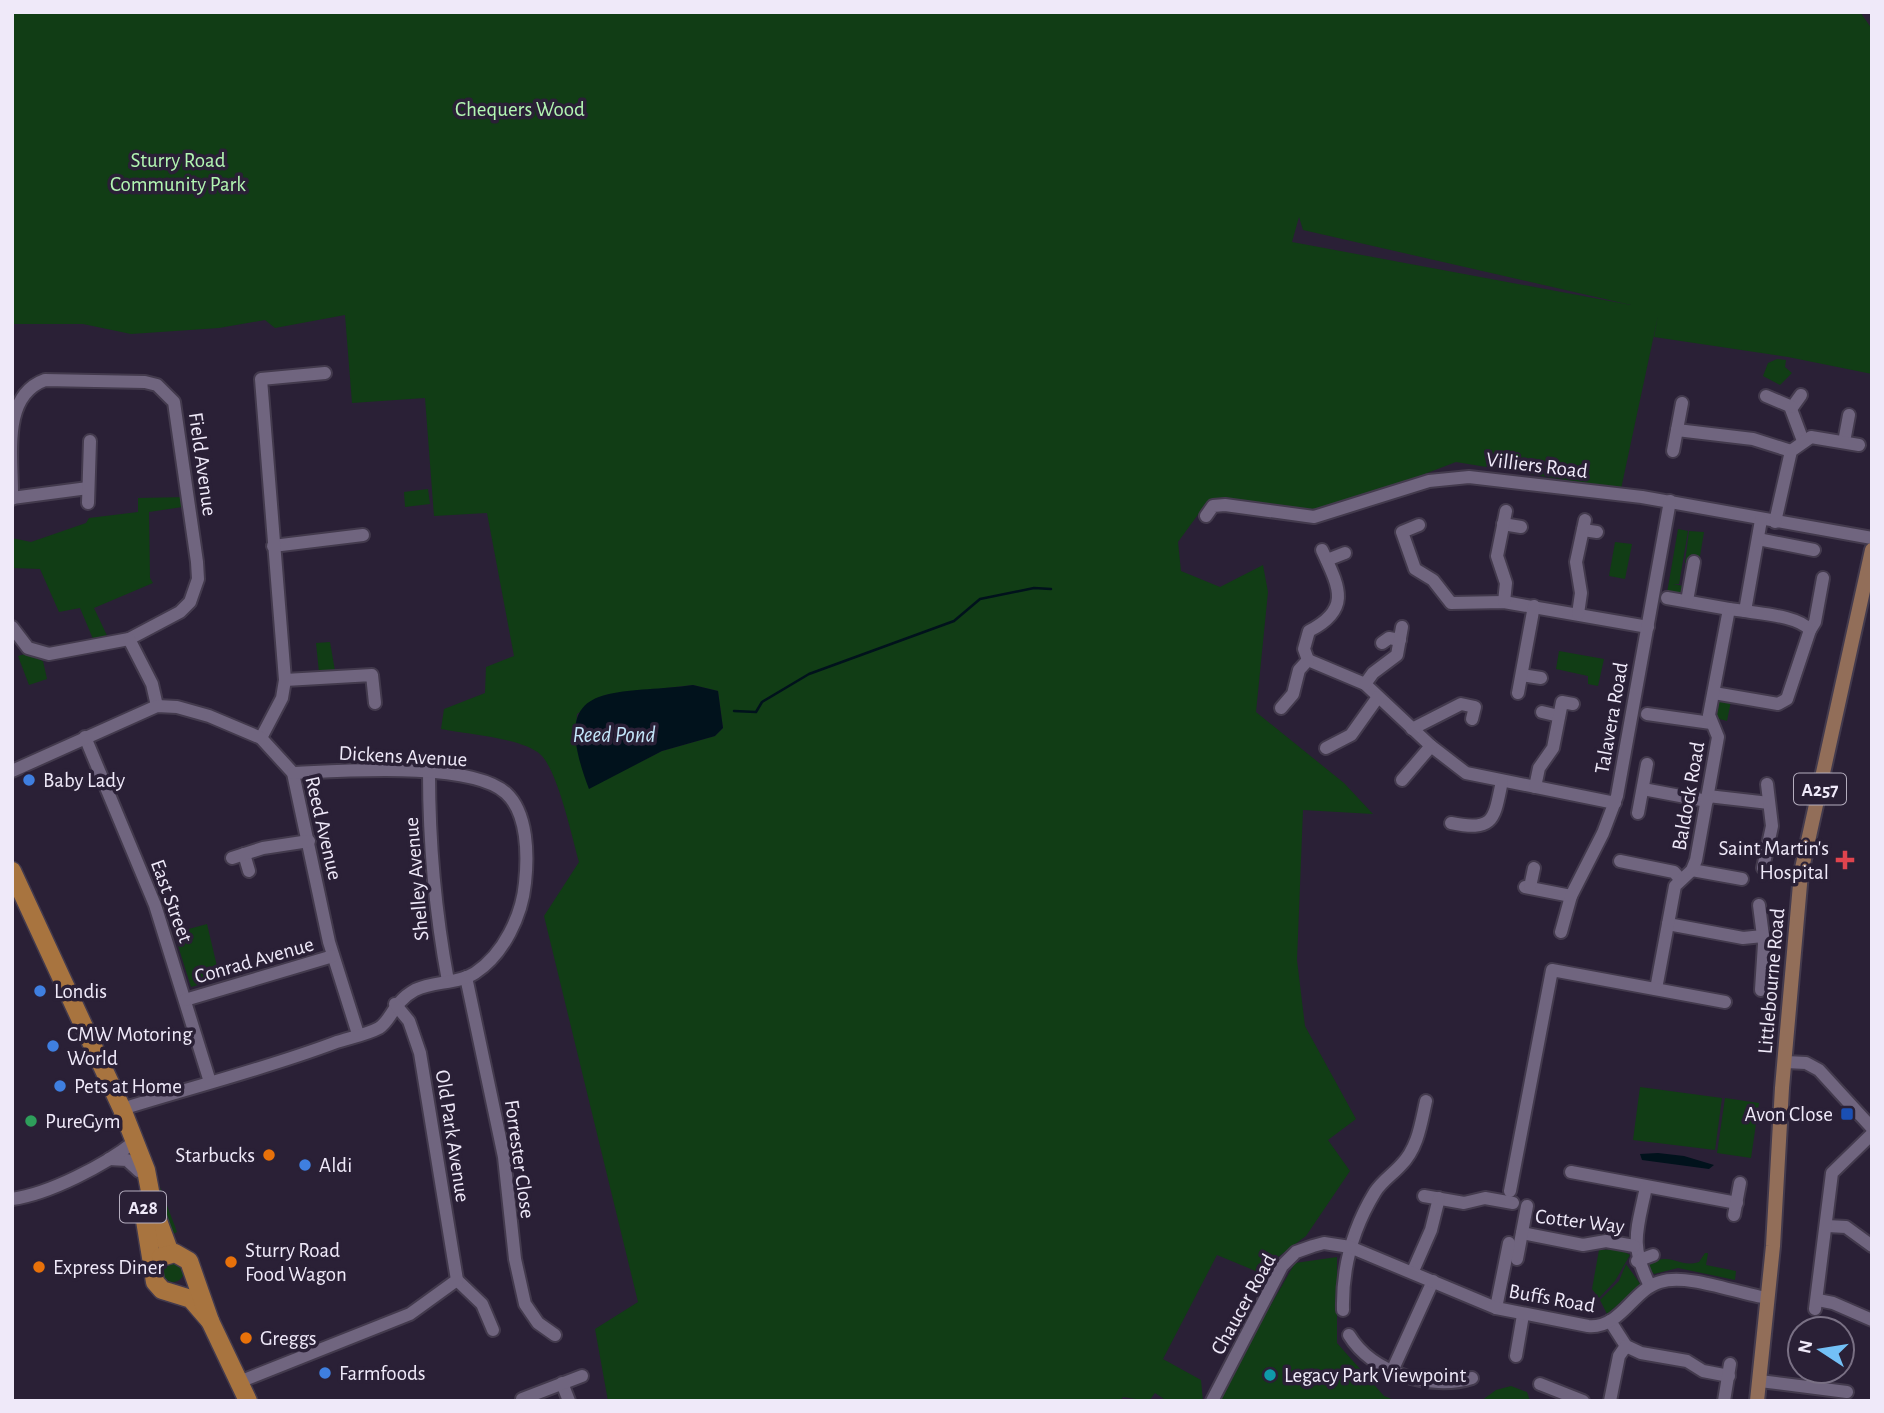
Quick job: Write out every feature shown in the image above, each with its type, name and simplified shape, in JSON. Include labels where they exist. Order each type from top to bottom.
[{"type":"highway","name":"A28","points":[[12,871],[122,1109],[146,1170],[152,1207],[170,1253]]},
{"type":"highway","name":"A28","points":[[135,1145],[145,1219],[155,1265],[153,1275],[159,1287],[191,1300],[210,1321]]},
{"type":"highway","name":"A28","points":[[155,1265],[170,1253],[180,1254],[189,1261],[192,1278],[210,1321],[248,1401]]},
{"type":"highway","points":[[176,1293],[187,1288],[192,1278]]},
{"type":"main road","name":"Littlebourne Road","points":[[1768,1298],[1801,873],[1872,550]]},
{"type":"main road","name":"A257","points":[[1757,1401],[1768,1298]]},
{"type":"street","points":[[261,738],[282,698],[285,680],[261,379],[325,373]]},
{"type":"street","name":"Field Avenue","points":[[12,627],[28,648],[49,654],[129,639],[180,611],[190,602],[198,579],[178,418],[169,395],[157,385],[145,382],[46,380],[37,383],[19,399],[13,416],[12,498],[88,488]]},
{"type":"street","points":[[1801,395],[1792,407],[1793,419],[1803,441]]},
{"type":"street","points":[[1766,396],[1792,407]]},
{"type":"street","points":[[1673,451],[1682,403]]},
{"type":"street","points":[[1844,442],[1849,415]]},
{"type":"street","points":[[1677,430],[1755,439],[1791,451]]},
{"type":"street","points":[[1775,522],[1791,451],[1803,441],[1818,437],[1859,445]]},
{"type":"street","points":[[88,503],[90,441]]},
{"type":"street","name":"Villiers Road","points":[[1206,516],[1213,506],[1225,505],[1314,517],[1447,477],[1469,477],[1670,501],[1761,520],[1872,538]]},
{"type":"street","name":"Talavera Road","points":[[1561,932],[1571,896],[1615,803],[1670,501]]},
{"type":"street","points":[[1504,601],[1506,583],[1497,556],[1505,517],[1521,527]]},
{"type":"street","points":[[1745,611],[1761,520]]},
{"type":"street","points":[[1419,525],[1402,531],[1415,569],[1433,580],[1451,603],[1504,601],[1648,627]]},
{"type":"street","points":[[1578,614],[1581,593],[1576,570],[1584,525],[1597,533]]},
{"type":"street","points":[[273,546],[363,535]]},
{"type":"street","points":[[1758,539],[1814,550]]},
{"type":"street","points":[[1308,660],[1304,649],[1309,631],[1331,620],[1336,608],[1337,586],[1325,555],[1345,553]]},
{"type":"street","points":[[1687,601],[1694,562]]},
{"type":"street","points":[[1714,693],[1783,704],[1815,622],[1823,578]]},
{"type":"street","points":[[1667,598],[1780,618],[1807,625],[1810,630]]},
{"type":"street","points":[[1518,693],[1534,606]]},
{"type":"street","name":"Baldock Road","points":[[1656,989],[1674,891],[1680,879],[1692,870],[1707,799],[1718,737],[1711,723],[1714,693],[1729,609]]},
{"type":"street","points":[[1365,684],[1379,667],[1394,660],[1401,634],[1382,643]]},
{"type":"street","points":[[12,771],[157,706],[152,684],[129,639]]},
{"type":"street","points":[[1308,660],[1345,673],[1365,684],[1431,746],[1466,773],[1615,803]]},
{"type":"street","points":[[1281,708],[1293,694],[1299,670],[1308,660]]},
{"type":"street","points":[[285,680],[372,675],[375,703]]},
{"type":"street","points":[[1521,675],[1541,678]]},
{"type":"street","points":[[1326,748],[1351,734],[1378,697]]},
{"type":"street","points":[[1535,787],[1539,768],[1553,748],[1562,702],[1573,704]]},
{"type":"street","points":[[1412,729],[1461,704],[1475,706],[1472,719]]},
{"type":"street","name":"Reed Avenue","points":[[157,706],[177,706],[261,738],[293,773],[333,957],[358,1034]]},
{"type":"street","points":[[1542,712],[1559,716]]},
{"type":"street","points":[[1647,713],[1711,723]]},
{"type":"street","name":"East Street","points":[[85,737],[155,905],[213,1081]]},
{"type":"street","points":[[1402,780],[1431,746]]},
{"type":"street","points":[[1638,813],[1647,764]]},
{"type":"street","name":"Dickens Avenue","points":[[293,773],[372,770],[429,773],[485,779],[507,794],[521,817],[527,862],[523,908],[498,950],[466,977]]},
{"type":"street","name":"Shelley Avenue","points":[[429,773],[429,841],[436,914],[448,981]]},
{"type":"street","points":[[1451,823],[1475,828],[1488,822],[1496,811],[1502,781]]},
{"type":"street","points":[[1763,868],[1772,826],[1767,784]]},
{"type":"street","points":[[1643,789],[1707,799],[1769,803]]},
{"type":"street","points":[[249,871],[238,856],[263,848],[309,841]]},
{"type":"street","points":[[1620,861],[1674,872],[1680,879]]},
{"type":"street","points":[[1534,868],[1528,887],[1571,896]]},
{"type":"street","points":[[1692,870],[1736,874]]},
{"type":"street","points":[[1759,905],[1763,936],[1761,990]]},
{"type":"street","points":[[1668,925],[1743,938],[1763,936]]},
{"type":"street","name":"Conrad Avenue","points":[[186,1000],[333,957]]},
{"type":"street","points":[[1424,1196],[1464,1203],[1485,1198],[1511,1197],[1552,970],[1724,1002]]},
{"type":"street","points":[[122,1109],[307,1054],[380,1027],[395,1004],[418,989],[466,977]]},
{"type":"street","name":"Forrester Close","points":[[466,977],[502,1149],[513,1247],[525,1304],[537,1323],[555,1335]]},
{"type":"street","name":"Old Park Avenue","points":[[395,1004],[409,1021],[420,1053],[457,1280]]},
{"type":"street","points":[[1786,1062],[1806,1063],[1819,1070],[1872,1128]]},
{"type":"street","points":[[1343,1310],[1343,1278],[1350,1247],[1376,1191],[1403,1164],[1412,1149],[1426,1101]]},
{"type":"street","points":[[1871,1317],[1833,1303],[1817,1304],[1832,1173],[1872,1134]]},
{"type":"street","points":[[12,1199],[30,1196],[135,1145]]},
{"type":"street","points":[[108,1159],[127,1160],[139,1171]]},
{"type":"street","points":[[1571,1172],[1735,1209],[1740,1183]]},
{"type":"street","points":[[1647,1187],[1634,1246],[1637,1261],[1650,1286],[1680,1279],[1768,1298]]},
{"type":"street","points":[[1413,1271],[1432,1230],[1439,1198]]},
{"type":"street","name":"Cotter Way","points":[[1517,1259],[1527,1206]]},
{"type":"street","points":[[1827,1226],[1837,1225],[1852,1230],[1872,1246]]},
{"type":"street","name":"Cotter Way","points":[[1522,1233],[1583,1245],[1606,1241],[1634,1246]]},
{"type":"street","name":"Buffs Road","points":[[1324,1243],[1350,1247],[1413,1271],[1496,1308],[1588,1326],[1601,1326],[1610,1321],[1650,1286]]},
{"type":"street","name":"Chaucer Road","points":[[1212,1401],[1282,1266],[1296,1252],[1324,1243]]},
{"type":"street","points":[[1496,1308],[1509,1243]]},
{"type":"street","points":[[1637,1261],[1653,1255]]},
{"type":"street","points":[[239,1382],[410,1314],[457,1280],[482,1304],[493,1330]]},
{"type":"street","points":[[1393,1369],[1433,1281]]},
{"type":"street","points":[[1516,1356],[1523,1315]]},
{"type":"street","points":[[1610,1321],[1626,1346],[1641,1353],[1687,1361],[1703,1371],[1729,1370],[1724,1401]]},
{"type":"street","points":[[1349,1335],[1366,1354],[1393,1369],[1439,1385],[1472,1378]]},
{"type":"street","points":[[1610,1401],[1619,1356],[1626,1346]]},
{"type":"street","points":[[522,1399],[540,1397],[562,1383],[582,1376]]},
{"type":"street","points":[[1760,1381],[1847,1392]]},
{"type":"street","points":[[562,1383],[569,1401]]},
{"type":"street","points":[[1540,1384],[1583,1401]]},
{"type":"green space","points":[[12,12],[1860,12],[1872,29],[1872,374],[1788,357],[1654,337],[1658,316],[1621,489],[1456,462],[1354,501],[1309,514],[1205,505],[1178,542],[1181,571],[1220,587],[1263,565],[1268,592],[1256,712],[1344,783],[1373,814],[1303,810],[1297,960],[1305,1026],[1356,1119],[1328,1140],[1350,1171],[1306,1236],[1258,1272],[1217,1255],[1163,1359],[1201,1380],[1203,1401],[1167,1401],[1155,1393],[1149,1401],[1123,1397],[1120,1401],[608,1401],[595,1329],[638,1302],[544,916],[579,862],[559,790],[541,755],[521,744],[441,729],[444,709],[485,693],[486,667],[514,656],[487,513],[434,516],[425,398],[352,403],[345,315],[275,328],[265,320],[219,328],[131,334],[83,324],[12,324]],"holes":[[[1299,217],[1303,230],[1631,305],[1292,242]],[[693,685],[718,691],[723,728],[715,736],[662,751],[589,788],[575,742],[577,714],[605,695]]]},
{"type":"green space","points":[[1777,359],[1786,360],[1785,367],[1792,373],[1780,385],[1763,376],[1768,363]]},
{"type":"green space","points":[[428,489],[430,504],[405,507],[404,492]]},
{"type":"green space","points":[[188,497],[189,506],[149,512],[150,578],[153,583],[94,608],[111,644],[96,646],[80,608],[59,612],[40,569],[12,568],[12,538],[31,542],[86,523],[89,518],[138,512],[138,498]]},
{"type":"green space","points":[[1678,529],[1688,531],[1679,584],[1673,584],[1688,587],[1682,596],[1667,593]]},
{"type":"green space","points":[[1689,531],[1704,532],[1699,562],[1685,563]]},
{"type":"green space","points":[[1615,542],[1632,544],[1625,579],[1609,576]]},
{"type":"green space","points":[[330,642],[335,671],[319,672],[316,643]]},
{"type":"green space","points":[[1559,651],[1604,659],[1598,686],[1588,684],[1588,676],[1556,669]]},
{"type":"green space","points":[[25,654],[43,661],[47,679],[29,685],[18,656]]},
{"type":"green space","points":[[1719,701],[1731,701],[1727,721],[1716,718]]},
{"type":"green space","points":[[207,924],[220,979],[191,987],[174,933]]},
{"type":"green space","points":[[1640,1087],[1722,1098],[1715,1150],[1633,1140]]},
{"type":"green space","points":[[1725,1098],[1759,1103],[1751,1158],[1717,1153]]},
{"type":"green space","points":[[160,1187],[177,1232],[165,1238],[154,1190]]},
{"type":"green space","points":[[1619,1249],[1630,1255],[1615,1281],[1599,1298],[1592,1289],[1599,1250]]},
{"type":"green space","points":[[1705,1253],[1708,1253],[1706,1265],[1736,1271],[1735,1280],[1678,1268],[1654,1274],[1648,1268],[1650,1262],[1666,1259],[1686,1263],[1699,1262]]},
{"type":"green space","points":[[1337,1257],[1337,1343],[1384,1396],[1397,1401],[1215,1401],[1295,1263]]},
{"type":"green space","points":[[173,1260],[181,1263],[184,1271],[181,1279],[173,1282],[165,1279],[162,1271],[165,1263]]},
{"type":"green space","points":[[1626,1264],[1641,1285],[1607,1314],[1600,1300],[1619,1281]]},
{"type":"green space","points":[[1511,1386],[1527,1392],[1530,1401],[1481,1401],[1496,1390]]},
{"type":"water","name":"Reed Pond","points":[[693,685],[718,691],[723,728],[715,736],[662,751],[589,789],[578,753],[576,727],[581,710],[594,699],[613,693]]},
{"type":"water","points":[[1640,1154],[1684,1156],[1714,1165],[1709,1169],[1642,1160]]},
{"type":"waterway","points":[[734,711],[756,712],[762,702],[809,674],[954,621],[980,599],[1034,588],[1051,589]]},
{"type":"place","name":"Baby Lady","points":[[29,780]]},
{"type":"place","name":"Saint Martin's Hospital","points":[[1845,860]]},
{"type":"place","name":"Londis","points":[[40,991]]},
{"type":"place","name":"CMW Motoring World","points":[[53,1046]]},
{"type":"place","name":"Pets at Home","points":[[60,1086]]},
{"type":"place","name":"Avon Close","points":[[1847,1114]]},
{"type":"place","name":"PureGym","points":[[31,1121]]},
{"type":"place","name":"Starbucks","points":[[269,1155]]},
{"type":"place","name":"Aldi","points":[[305,1165]]},
{"type":"place","name":"Sturry Road Food Wagon","points":[[231,1262]]},
{"type":"place","name":"Express Diner","points":[[39,1267]]},
{"type":"place","name":"Greggs","points":[[246,1338]]},
{"type":"place","name":"Farmfoods","points":[[325,1373]]},
{"type":"place","name":"Legacy Park Viewpoint","points":[[1270,1375]]},
{"type":"park label","name":"Chequers Wood","points":[[520,109]]},
{"type":"park label","name":"Sturry Road Community Park","points":[[178,172]]}]
